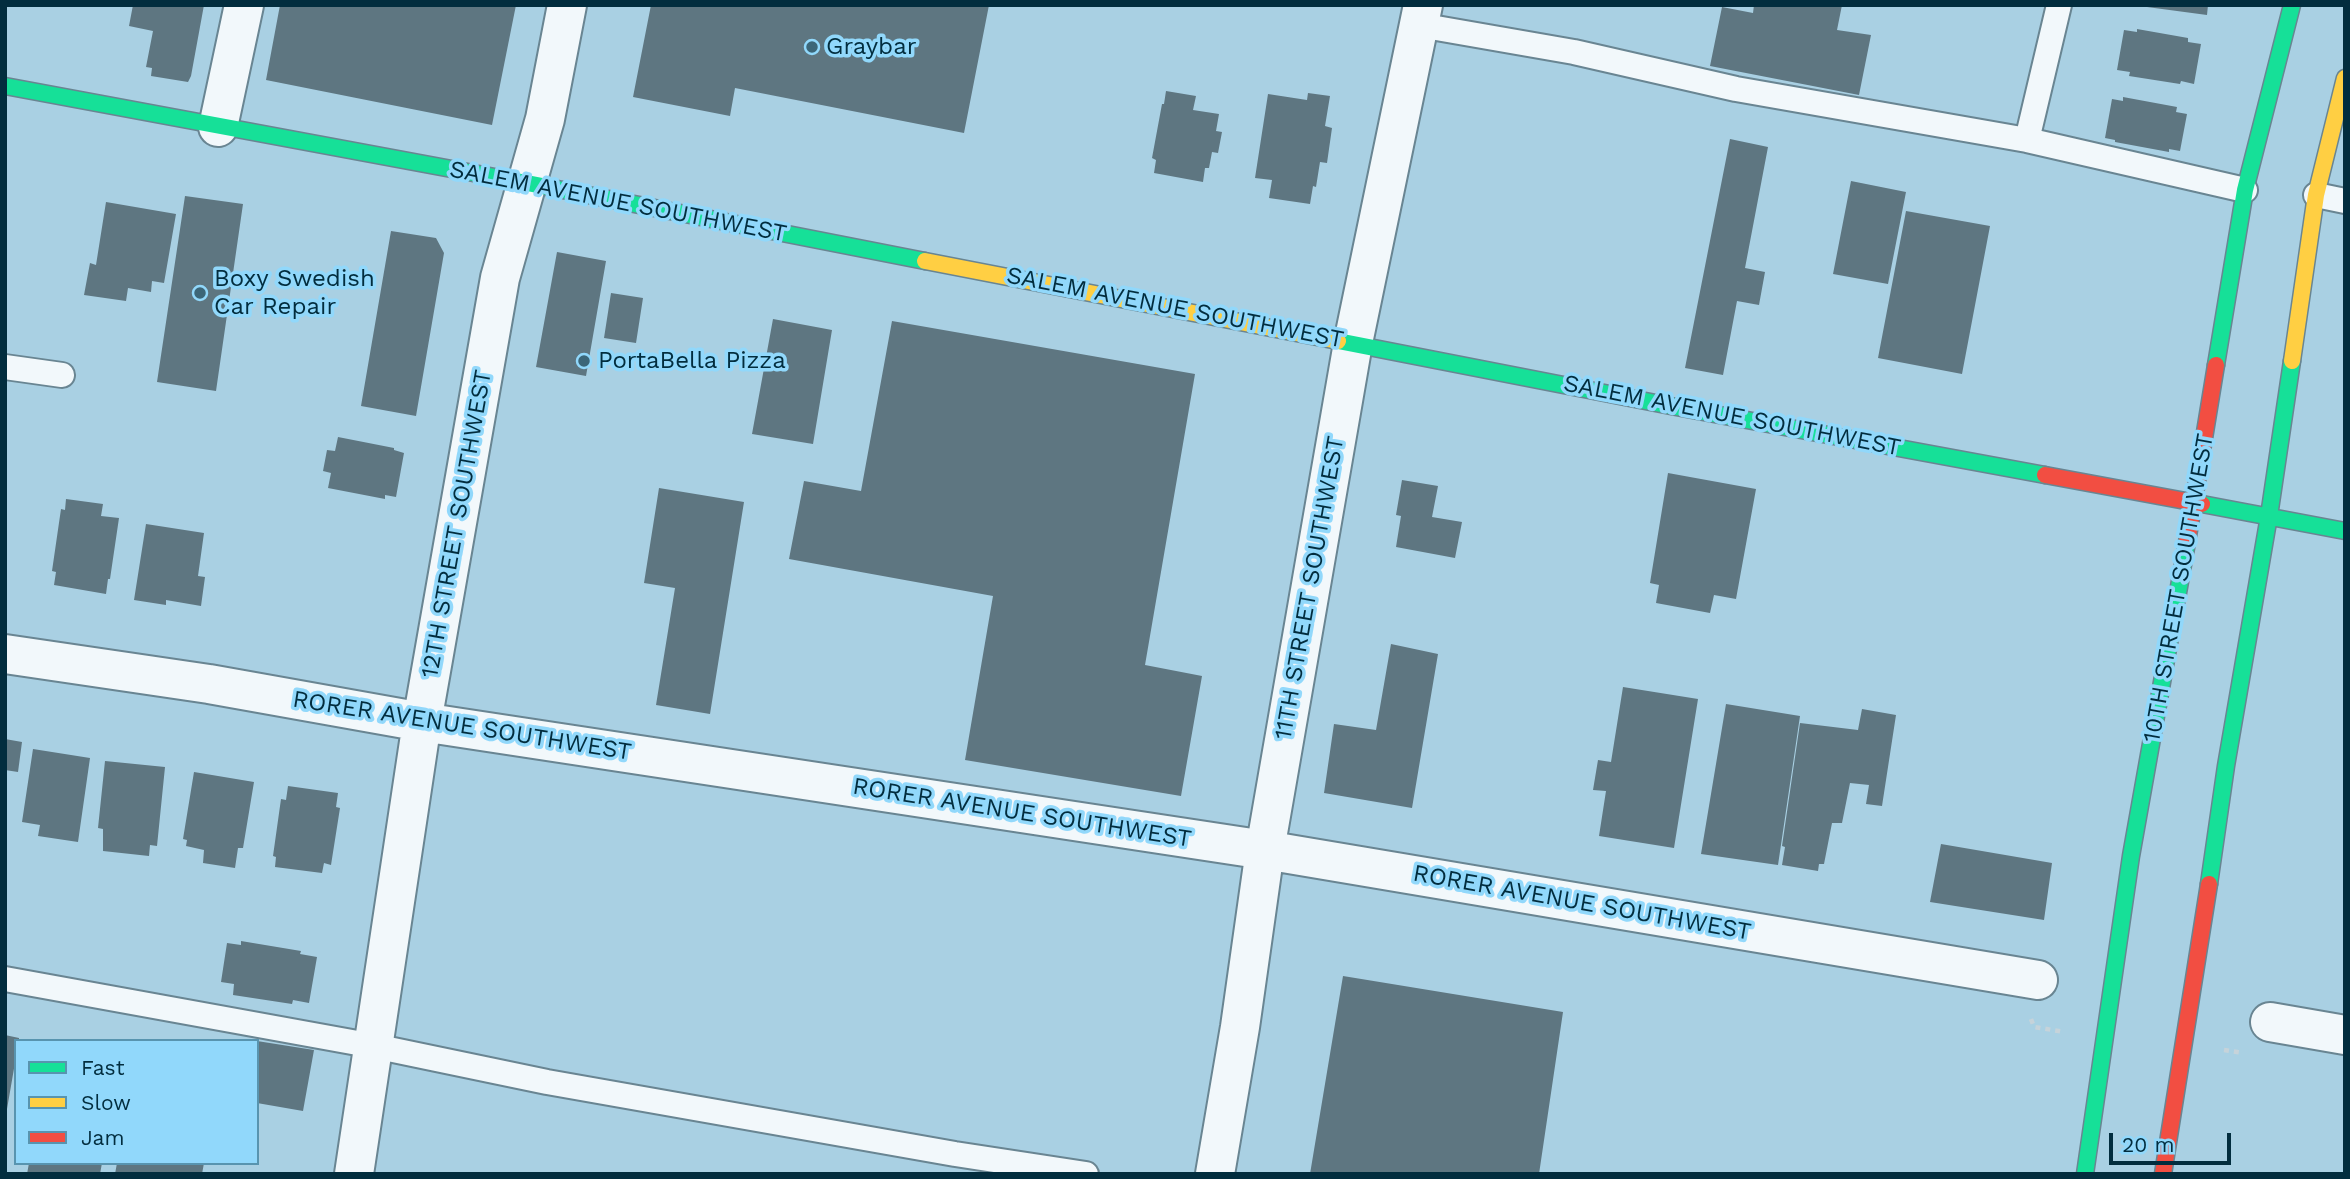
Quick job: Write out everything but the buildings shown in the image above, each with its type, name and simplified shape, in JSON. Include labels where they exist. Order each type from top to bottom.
[{"type":"street","points":[[218,127],[244,5]]},
{"type":"street","name":"12TH STREET SOUTHWEST","points":[[354,1174],[422,722],[500,278],[545,119],[567,5]]},
{"type":"street","name":"10TH STREET SOUTHWEST","points":[[2085,1174],[2131,856],[2194,502],[2245,190],[2292,5]]},
{"type":"street","name":"11TH STREET SOUTHWEST","points":[[1215,1174],[1240,1027],[1265,850],[1353,343],[1421,15]]},
{"type":"street","points":[[2163,1174],[2199,957],[2226,766],[2269,516],[2316,195],[2345,78]]},
{"type":"street","name":"SALEM AVENUE SOUTHWEST","points":[[5,86],[527,183],[1671,406],[2345,531]]},
{"type":"street","name":"RORER AVENUE SOUTHWEST","points":[[5,654],[209,684],[422,722],[1265,850],[2038,980]]},
{"type":"street","points":[[2270,1022],[2345,1035]]},
{"type":"lane","points":[[2027,140],[2059,5]]},
{"type":"lane","points":[[1421,15],[1736,89],[2027,140],[2245,190]]},
{"type":"lane","points":[[2316,195],[2345,201]]},
{"type":"lane","points":[[5,367],[62,374]]},
{"type":"lane","points":[[5,979],[374,1046],[547,1082],[955,1154],[1086,1174]]},
{"type":"path","points":[[2034,1027],[2072,1034]]},
{"type":"path","points":[[2216,1049],[2249,1054]]},
{"type":"traffic: fast","points":[[2216,365],[2245,190],[2292,5]]},
{"type":"traffic: fast","points":[[5,86],[527,183],[925,261]]},
{"type":"traffic: fast","points":[[1338,341],[2045,475]]},
{"type":"traffic: fast","points":[[2209,884],[2292,361]]},
{"type":"traffic: fast","points":[[2202,504],[2345,531]]},
{"type":"traffic: fast","points":[[2085,1174],[2131,856],[2187,542]]},
{"type":"traffic: slow","points":[[2292,361],[2316,195],[2345,78]]},
{"type":"traffic: slow","points":[[925,261],[1338,341]]},
{"type":"traffic: jam","points":[[2187,542],[2216,365]]},
{"type":"traffic: jam","points":[[2045,475],[2202,504]]},
{"type":"traffic: jam","points":[[2163,1174],[2209,884]]},
{"type":"place","name":"Graybar","points":[[812,47]]},
{"type":"place","name":"Boxy Swedish Car Repair","points":[[200,293]]},
{"type":"place","name":"PortaBella Pizza","points":[[584,361]]}]
